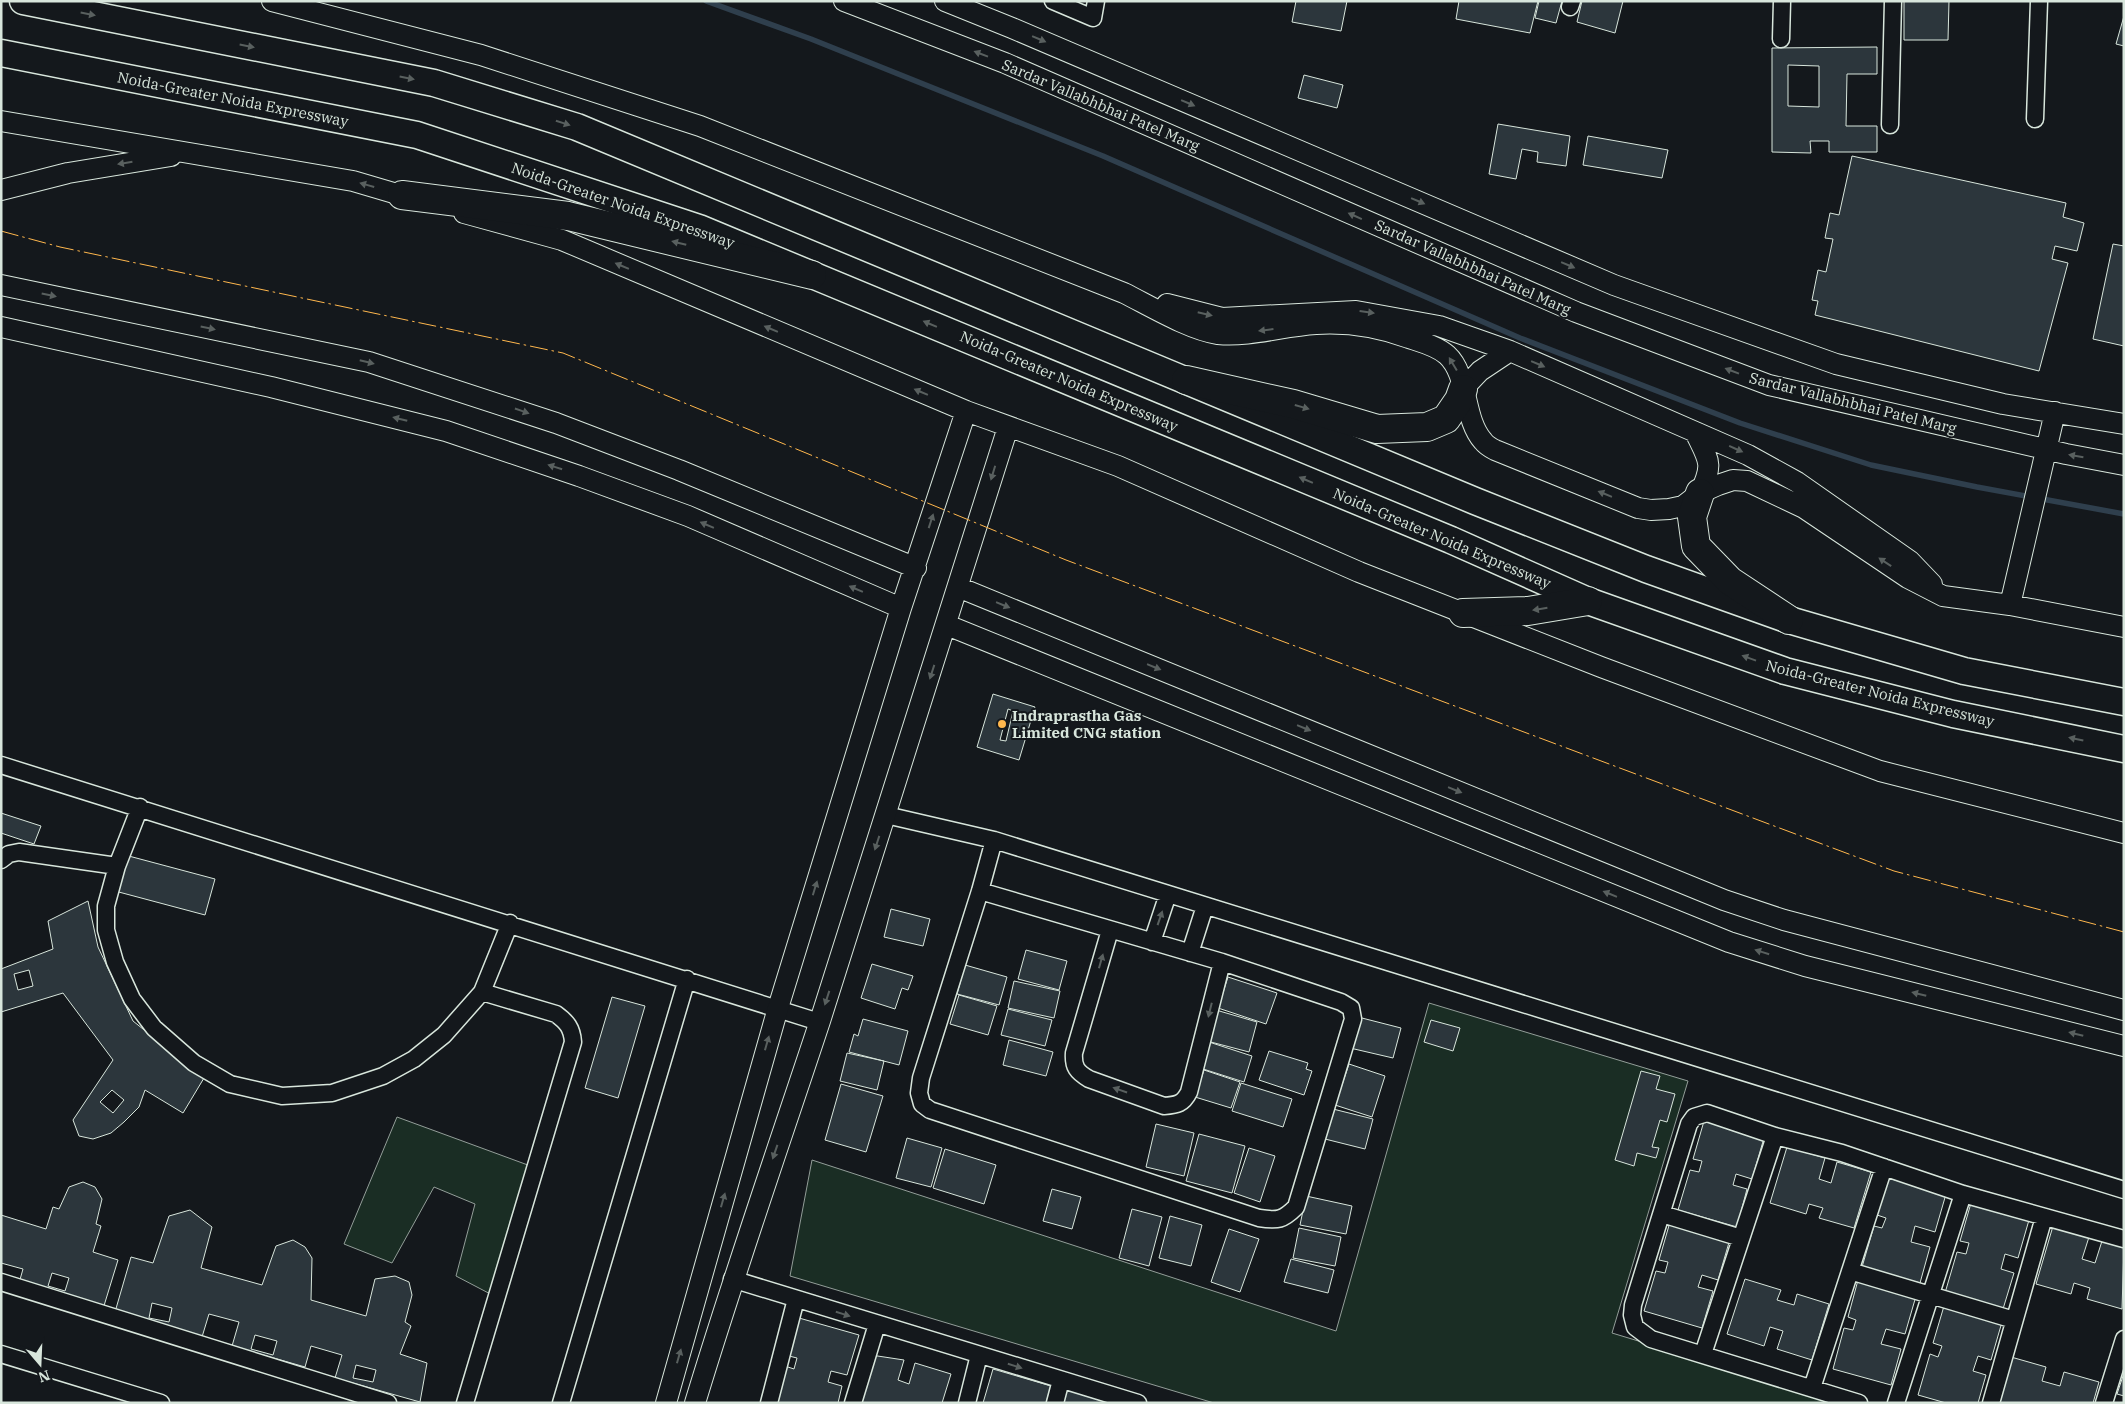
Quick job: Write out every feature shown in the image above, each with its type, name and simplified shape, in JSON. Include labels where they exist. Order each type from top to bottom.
[{"type":"highway","points":[[23,1],[434,83],[577,127],[1475,500],[1637,565],[1788,620],[1964,671],[2124,702]]},
{"type":"highway","name":"Noida-Greater Noida Expressway","points":[[1,53],[417,135],[699,228],[1451,540],[1588,601],[1785,671],[1952,714],[2124,749]]},
{"type":"highway","points":[[402,195],[568,216],[812,275]]},
{"type":"highway","points":[[1186,380],[1293,404],[1377,429],[1427,428],[1446,419],[1459,400],[1463,389]]},
{"type":"highway","points":[[1700,493],[1692,517],[1696,546],[1730,581],[1788,620]]},
{"type":"highway","points":[[1463,613],[1528,611],[1588,601]]},
{"type":"street","points":[[272,1],[481,54],[700,126],[1124,293],[1184,323],[1216,333],[1232,334],[1315,324],[1350,324],[1388,330],[1425,343],[1446,354],[1455,366],[1475,429],[1483,442],[1495,450],[1638,508],[1669,510],[1683,506],[1700,493],[1733,480],[1747,481],[1804,508],[1908,578],[1943,596],[2010,605],[2124,628]]},
{"type":"street","name":"Sardar Vallabhbhai Patel Marg","points":[[844,1],[1005,63],[1576,312],[1769,385],[2047,450],[2124,465]]},
{"type":"street","points":[[945,1],[1021,31],[1614,285],[1836,364],[2003,404],[2124,424]]},
{"type":"street","points":[[1053,1],[1094,18],[1096,1]]},
{"type":"street","points":[[1781,38],[1782,1]]},
{"type":"street","points":[[1890,125],[1893,1]]},
{"type":"street","points":[[2035,119],[2039,1]]},
{"type":"street","points":[[1,121],[353,182],[562,240],[966,411],[1118,466],[1358,572],[1601,667],[1880,771],[2124,833]]},
{"type":"street","points":[[1,190],[68,173],[191,153]]},
{"type":"street","points":[[1,286],[369,362],[556,423],[680,470],[916,568]]},
{"type":"street","points":[[1124,293],[1222,318],[1356,310],[1439,326],[1510,351],[1748,455],[1797,482],[1910,561],[1943,596]]},
{"type":"street","points":[[1,328],[271,387],[446,431],[579,476],[688,516],[901,608]]},
{"type":"street","points":[[1463,389],[1480,371],[1510,351]]},
{"type":"street","points":[[666,1403],[778,1008],[901,608],[916,568],[966,411]]},
{"type":"street","points":[[2010,605],[2055,412]]},
{"type":"street","points":[[695,1403],[732,1280],[819,1022],[947,625],[1008,426]]},
{"type":"street","points":[[1695,432],[1708,459],[1709,474],[1700,493]]},
{"type":"street","points":[[958,587],[1724,900],[1784,920],[2124,1010]]},
{"type":"street","points":[[947,625],[1729,942],[1806,966],[2124,1046]]},
{"type":"street","points":[[1,765],[510,923],[819,1022]]},
{"type":"street","points":[[140,807],[117,866],[106,906],[106,930],[115,962],[132,999],[154,1028],[194,1063],[230,1084],[282,1096],[332,1093],[383,1076],[414,1059],[444,1035],[482,992],[510,923]]},
{"type":"street","points":[[886,815],[994,840],[2124,1190]]},
{"type":"street","points":[[980,891],[1222,962],[1341,1002],[1352,1008],[1353,1019],[1296,1207],[1285,1218],[1272,1220],[1259,1218],[930,1110],[922,1104],[919,1093],[921,1078],[980,891],[994,840]]},
{"type":"street","points":[[1,860],[9,854],[19,852],[117,866]]},
{"type":"street","points":[[1152,942],[1168,894]]},
{"type":"street","points":[[1190,953],[1205,906]]},
{"type":"street","points":[[1110,930],[1074,1053],[1073,1065],[1079,1074],[1089,1079],[1164,1106],[1176,1105],[1185,1100],[1189,1092],[1222,962]]},
{"type":"street","points":[[561,1403],[687,979]]},
{"type":"street","points":[[466,1403],[573,1042],[572,1030],[556,1014],[482,992]]},
{"type":"street","points":[[1859,1403],[1650,1339],[1634,1327],[1633,1305],[1689,1124],[1694,1117],[1707,1113],[1775,1136],[1842,1153],[1963,1194],[2124,1239]]},
{"type":"street","points":[[1703,1354],[1775,1136]]},
{"type":"street","points":[[1812,1388],[1884,1167]]},
{"type":"street","points":[[1896,1403],[1963,1194]]},
{"type":"street","points":[[1662,1214],[1741,1238]]},
{"type":"street","points":[[1991,1403],[2044,1216]]},
{"type":"street","points":[[1850,1271],[1930,1297],[2014,1320]]},
{"type":"street","points":[[732,1280],[1138,1403]]},
{"type":"street","points":[[1,1282],[388,1403]]},
{"type":"street","points":[[769,1403],[796,1299]]},
{"type":"street","points":[[853,1403],[877,1324]]},
{"type":"street","points":[[2104,1403],[2122,1349]]},
{"type":"street","points":[[1,1354],[161,1403]]},
{"type":"street","points":[[966,1403],[979,1355]]},
{"type":"street","points":[[1055,1403],[1061,1380]]},
{"type":"green space","points":[[1429,1003],[1688,1081],[1612,1333],[1843,1403],[1214,1403],[790,1276],[812,1160],[1336,1331]]},
{"type":"green space","points":[[397,1117],[536,1168],[498,1298],[456,1276],[475,1204],[434,1187],[392,1263],[344,1244]]},
{"type":"building","points":[[1296,1],[1347,1],[1341,31],[1292,22]]},
{"type":"building","points":[[1459,1],[1538,1],[1530,33],[1456,19]]},
{"type":"building","points":[[1539,1],[1562,1],[1556,23],[1535,18]]},
{"type":"building","points":[[1582,1],[1623,1],[1615,33],[1577,22]]},
{"type":"building","points":[[1904,1],[1949,1],[1948,40],[1904,40]]},
{"type":"building","points":[[2124,16],[2124,46],[2116,44]]},
{"type":"building","points":[[1877,47],[1877,74],[1847,74],[1846,126],[1877,126],[1877,152],[1829,152],[1829,141],[1810,141],[1811,153],[1772,152],[1772,48]],"holes":[[[1788,65],[1819,66],[1819,107],[1788,106]]]},
{"type":"building","points":[[1304,75],[1343,85],[1337,108],[1298,98]]},
{"type":"building","points":[[1498,124],[1570,136],[1566,166],[1537,162],[1538,152],[1522,149],[1516,179],[1489,174]]},
{"type":"building","points":[[1588,136],[1668,150],[1662,178],[1583,165]]},
{"type":"building","points":[[1852,156],[2066,203],[2063,217],[2084,223],[2077,251],[2055,246],[2052,259],[2068,263],[2039,371],[1815,315],[1818,301],[1812,300],[1818,270],[1826,272],[1833,239],[1825,238],[1830,213],[1839,215]]},
{"type":"building","points":[[2113,244],[2124,246],[2124,346],[2093,339]]},
{"type":"building","points":[[993,694],[1035,707],[1019,760],[977,747]],"holes":[[[1008,709],[1013,711],[1006,741],[1000,740]]]},
{"type":"building","points":[[1,813],[41,826],[34,844],[1,833]]},
{"type":"building","points":[[125,855],[215,879],[205,915],[115,891]]},
{"type":"building","points":[[88,901],[98,947],[133,1021],[204,1078],[183,1113],[145,1090],[139,1107],[111,1133],[93,1139],[79,1136],[73,1120],[113,1060],[63,993],[1,1012],[1,969],[53,949],[48,921]],"holes":[[[29,970],[33,986],[18,990],[14,974]],[[112,1090],[124,1100],[113,1113],[100,1102]]]},
{"type":"building","points":[[891,909],[930,919],[923,946],[884,937]]},
{"type":"building","points":[[1026,950],[1067,961],[1059,990],[1018,979]]},
{"type":"building","points":[[872,964],[913,976],[908,990],[902,988],[895,1009],[861,998]]},
{"type":"building","points":[[965,965],[1007,977],[999,1005],[957,994]]},
{"type":"building","points":[[1228,977],[1277,993],[1266,1024],[1218,1008]]},
{"type":"building","points":[[1014,981],[1060,991],[1054,1018],[1008,1008]]},
{"type":"building","points":[[959,995],[997,1006],[988,1035],[950,1024]]},
{"type":"building","points":[[612,997],[645,1006],[618,1098],[585,1088]]},
{"type":"building","points":[[1008,1009],[1052,1020],[1045,1046],[1001,1035]]},
{"type":"building","points":[[1216,1010],[1257,1022],[1249,1052],[1207,1041]]},
{"type":"building","points":[[1358,1017],[1401,1028],[1393,1058],[1350,1048]]},
{"type":"building","points":[[863,1019],[908,1031],[899,1065],[849,1052],[854,1034],[858,1036]]},
{"type":"building","points":[[1431,1020],[1460,1028],[1453,1051],[1424,1042]]},
{"type":"building","points":[[1009,1040],[1053,1052],[1046,1076],[1003,1065]]},
{"type":"building","points":[[1209,1042],[1252,1056],[1244,1082],[1200,1068]]},
{"type":"building","points":[[1269,1051],[1308,1063],[1306,1069],[1312,1071],[1304,1095],[1259,1080]]},
{"type":"building","points":[[847,1053],[884,1061],[877,1090],[840,1081]]},
{"type":"building","points":[[1349,1064],[1385,1076],[1372,1117],[1335,1105]]},
{"type":"building","points":[[1204,1070],[1240,1082],[1231,1108],[1195,1097]]},
{"type":"building","points":[[1641,1071],[1660,1076],[1656,1089],[1675,1094],[1667,1122],[1660,1120],[1652,1147],[1659,1148],[1656,1158],[1637,1153],[1634,1166],[1615,1160]]},
{"type":"building","points":[[1241,1083],[1292,1099],[1283,1127],[1232,1111]]},
{"type":"building","points":[[841,1084],[883,1096],[866,1152],[825,1140]]},
{"type":"building","points":[[1333,1109],[1373,1119],[1365,1149],[1325,1139]]},
{"type":"building","points":[[1704,1121],[1764,1138],[1752,1179],[1736,1174],[1733,1185],[1747,1189],[1737,1227],[1678,1210],[1690,1170],[1699,1172],[1702,1161],[1693,1159]]},
{"type":"building","points":[[1156,1124],[1194,1133],[1184,1176],[1146,1167]]},
{"type":"building","points":[[1199,1134],[1245,1146],[1232,1193],[1186,1181]]},
{"type":"building","points":[[907,1138],[942,1148],[931,1187],[896,1178]]},
{"type":"building","points":[[1787,1147],[1825,1158],[1819,1179],[1831,1183],[1837,1162],[1871,1172],[1854,1228],[1819,1218],[1823,1208],[1809,1204],[1806,1214],[1770,1203]]},
{"type":"building","points":[[1249,1148],[1275,1156],[1260,1202],[1234,1193]]},
{"type":"building","points":[[945,1149],[996,1165],[984,1204],[933,1188]]},
{"type":"building","points":[[1888,1178],[1946,1194],[1935,1232],[1915,1226],[1911,1242],[1930,1247],[1920,1283],[1862,1267],[1874,1226],[1882,1228],[1886,1218],[1877,1215]]},
{"type":"building","points":[[83,1182],[95,1187],[102,1199],[96,1224],[101,1226],[93,1252],[118,1260],[103,1309],[19,1283],[23,1269],[1,1263],[1,1215],[46,1229],[53,1207],[59,1209],[69,1187]],"holes":[[[52,1273],[69,1278],[65,1291],[48,1286]]]},
{"type":"building","points":[[1052,1189],[1081,1197],[1072,1229],[1043,1221]]},
{"type":"building","points":[[1306,1196],[1352,1206],[1346,1234],[1300,1225]]},
{"type":"building","points":[[1971,1203],[2029,1220],[2018,1258],[2005,1254],[2001,1269],[2014,1273],[2003,1309],[1945,1293],[1957,1252],[1966,1254],[1969,1243],[1960,1241]]},
{"type":"building","points":[[1132,1209],[1162,1217],[1149,1266],[1119,1258]]},
{"type":"building","points":[[190,1210],[212,1227],[201,1268],[262,1285],[276,1246],[293,1240],[305,1247],[312,1258],[311,1300],[366,1316],[375,1279],[395,1276],[409,1282],[412,1295],[405,1322],[411,1326],[400,1354],[427,1363],[420,1402],[335,1378],[342,1355],[311,1346],[305,1367],[232,1346],[239,1322],[209,1314],[202,1337],[115,1312],[131,1257],[153,1263],[169,1216]],"holes":[[[152,1303],[172,1308],[169,1322],[149,1318]],[[255,1335],[277,1341],[273,1355],[251,1349]],[[356,1365],[376,1370],[373,1382],[353,1378]]]},
{"type":"building","points":[[1170,1216],[1202,1225],[1191,1266],[1159,1258]]},
{"type":"building","points":[[1670,1222],[1730,1239],[1718,1280],[1702,1275],[1698,1287],[1713,1291],[1702,1328],[1644,1311],[1656,1271],[1665,1273],[1668,1262],[1659,1260]]},
{"type":"building","points":[[2053,1226],[2089,1237],[2082,1259],[2095,1263],[2102,1241],[2124,1247],[2122,1309],[2087,1299],[2090,1288],[2074,1283],[2071,1294],[2036,1284]]},
{"type":"building","points":[[1299,1228],[1341,1237],[1335,1266],[1293,1258]]},
{"type":"building","points":[[1229,1229],[1259,1239],[1240,1292],[1211,1282]]},
{"type":"building","points":[[1291,1259],[1334,1270],[1328,1293],[1284,1282]]},
{"type":"building","points":[[1745,1279],[1781,1290],[1777,1300],[1794,1305],[1797,1294],[1829,1304],[1812,1360],[1777,1349],[1783,1331],[1770,1327],[1764,1346],[1727,1334]]},
{"type":"building","points":[[1858,1280],[1916,1296],[1905,1334],[1886,1329],[1881,1344],[1901,1349],[1891,1385],[1833,1369],[1844,1328],[1853,1330],[1856,1320],[1848,1317]]},
{"type":"building","points":[[1944,1306],[2002,1322],[1991,1360],[1978,1356],[1973,1371],[1986,1375],[1978,1403],[1946,1403],[1918,1395],[1930,1354],[1938,1357],[1942,1346],[1933,1343]]},
{"type":"building","points":[[799,1318],[859,1335],[847,1375],[831,1371],[828,1382],[842,1386],[838,1403],[775,1403],[785,1366],[794,1369],[797,1358],[789,1356]]},
{"type":"building","points":[[871,1355],[904,1360],[898,1380],[909,1384],[915,1363],[951,1374],[942,1403],[858,1403]]},
{"type":"building","points":[[2011,1357],[2046,1367],[2042,1381],[2060,1386],[2064,1372],[2099,1382],[2093,1403],[1998,1403]]},
{"type":"building","points":[[993,1369],[1051,1386],[1046,1403],[983,1403]]},
{"type":"building","points":[[2124,1373],[2124,1396],[2117,1394]]},
{"type":"building","points":[[1067,1389],[1115,1403],[1063,1403]]},
{"type":"waterway","points":[[706,1],[811,39],[1103,156],[1520,338],[1740,423],[1871,465],[2124,514]]},
{"type":"power","points":[[1,231],[60,247],[563,353],[1066,560],[1894,871],[2124,932]]},
{"type":"place","name":"Indraprastha Gas Limited CNG station","points":[[1002,724]]}]
